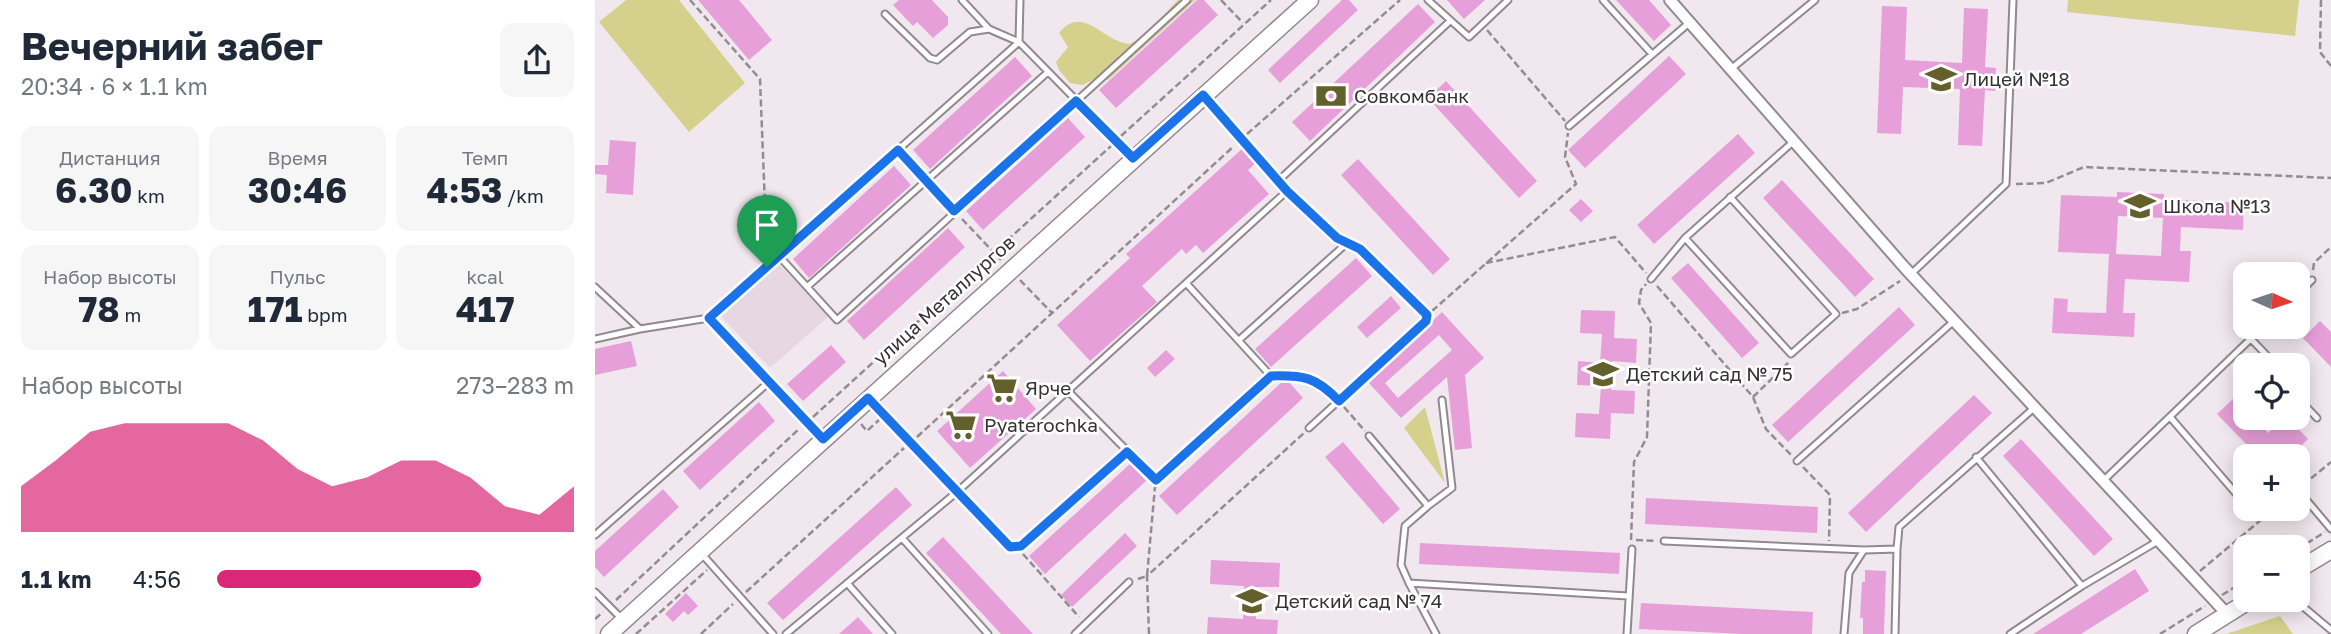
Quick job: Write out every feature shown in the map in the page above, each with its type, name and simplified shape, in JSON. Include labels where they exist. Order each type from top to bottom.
[{"type":"main road","name":"улица Металлургов","points":[[609,634],[1310,0]]},
{"type":"main road","points":[[2310,563],[2331,550]]},
{"type":"main road","points":[[2196,634],[2233,610]]},
{"type":"street","points":[[1670,0],[1911,274],[2227,614]]},
{"type":"lane","points":[[962,0],[989,29],[1019,41],[1133,158]]},
{"type":"lane","points":[[595,339],[709,318],[1019,41],[1020,0]]},
{"type":"lane","points":[[779,256],[837,320],[1187,0]]},
{"type":"lane","points":[[1428,0],[1469,37],[1508,0]]},
{"type":"lane","points":[[1603,0],[1653,54]]},
{"type":"lane","points":[[1731,69],[1815,0]]},
{"type":"lane","points":[[1911,274],[2006,184],[2013,0]]},
{"type":"lane","points":[[885,13],[930,58],[937,60],[970,32],[989,29]]},
{"type":"lane","points":[[1278,181],[1450,20]]},
{"type":"lane","points":[[1569,125],[1689,22]]},
{"type":"lane","points":[[807,287],[1048,72]]},
{"type":"lane","points":[[1203,95],[1287,191],[1337,238],[1360,249],[1427,315],[1426,321],[1309,428]]},
{"type":"lane","points":[[1651,279],[1685,238],[1794,141]]},
{"type":"lane","points":[[786,634],[957,492],[1287,191]]},
{"type":"lane","points":[[1685,238],[1791,354],[1836,314],[1730,197]]},
{"type":"lane","points":[[1239,340],[1347,243]]},
{"type":"lane","points":[[1186,283],[1271,376]]},
{"type":"lane","points":[[595,288],[640,329]]},
{"type":"lane","points":[[709,318],[823,439]]},
{"type":"lane","points":[[1797,461],[1954,321]]},
{"type":"lane","points":[[2102,481],[2250,340]]},
{"type":"lane","points":[[2252,340],[2264,353]]},
{"type":"lane","points":[[1068,391],[1156,480],[1271,376],[1315,379],[1339,401]]},
{"type":"lane","points":[[595,535],[769,382]]},
{"type":"lane","points":[[868,398],[1010,547],[1021,546],[1127,452]]},
{"type":"lane","points":[[1436,634],[1401,565],[1405,526],[1451,488],[1442,400]]},
{"type":"lane","points":[[1895,634],[1899,527],[2035,407]]},
{"type":"lane","points":[[2310,411],[2317,418]]},
{"type":"lane","points":[[2170,417],[2233,490]]},
{"type":"lane","points":[[1369,436],[1428,506]]},
{"type":"lane","points":[[1976,457],[2082,586]]},
{"type":"lane","points":[[2310,504],[2331,529]]},
{"type":"lane","points":[[902,538],[988,634]]},
{"type":"lane","points":[[1664,541],[1864,550],[1897,549]]},
{"type":"lane","points":[[2010,634],[2082,586],[2158,541]]},
{"type":"lane","points":[[1626,634],[1632,549]]},
{"type":"lane","points":[[1844,634],[1849,573],[1864,550]]},
{"type":"lane","points":[[699,551],[773,634]]},
{"type":"lane","points":[[1075,634],[1129,582]]},
{"type":"lane","points":[[847,583],[892,634]]},
{"type":"lane","points":[[1409,583],[1628,596]]},
{"type":"lane","points":[[595,592],[624,621]]},
{"type":"lane","points":[[2309,612],[2331,630]]},
{"type":"path","points":[[690,0],[760,79],[767,267]]},
{"type":"path","points":[[1221,0],[1244,24]]},
{"type":"path","points":[[595,619],[807,422],[1271,0]]},
{"type":"path","points":[[701,634],[1242,139],[1400,0]]},
{"type":"path","points":[[2321,0],[2321,52],[2331,66]]},
{"type":"path","points":[[1427,315],[1576,184],[1565,157],[1569,125],[1482,24]]},
{"type":"path","points":[[898,150],[1052,313]]},
{"type":"path","points":[[2006,184],[2046,183],[2084,167],[2331,178]]},
{"type":"path","points":[[1486,263],[1615,237],[1753,397],[1766,429],[1830,495],[1828,548]]},
{"type":"path","points":[[2312,280],[2314,262],[2331,247]]},
{"type":"path","points":[[1836,314],[1857,309],[1911,274]]},
{"type":"path","points":[[1632,549],[1634,462],[1647,437],[1651,323],[1639,303],[1641,290],[1651,279]]},
{"type":"path","points":[[1753,397],[1790,363],[1791,354]]},
{"type":"path","points":[[1339,401],[1369,436]]},
{"type":"path","points":[[851,413],[867,431],[880,420]]},
{"type":"path","points":[[1147,576],[1309,428]]},
{"type":"path","points":[[2310,480],[2331,462]]},
{"type":"path","points":[[1149,634],[1147,576],[1156,480]]},
{"type":"path","points":[[2192,577],[2260,521]]},
{"type":"path","points":[[2310,542],[2331,529]]},
{"type":"path","points":[[1632,540],[1664,541]]},
{"type":"path","points":[[1016,546],[1086,624]]},
{"type":"path","points":[[636,634],[712,565]]},
{"type":"path","points":[[2160,634],[2233,588]]},
{"type":"shaded area","points":[[626,0],[679,0],[745,83],[689,132],[599,22]]},
{"type":"shaded area","points":[[1178,0],[1195,0],[1108,80],[1102,75],[1083,85],[1070,83],[1059,70],[1056,62],[1068,47],[1059,33],[1068,25],[1085,23],[1111,38],[1130,44],[1152,29]]},
{"type":"shaded area","points":[[2068,0],[2299,0],[2295,36],[2067,12]]},
{"type":"shaded area","points":[[776,261],[828,317],[770,368],[719,314]]},
{"type":"shaded area","points":[[1425,407],[1445,483],[1404,428]]},
{"type":"shaded area","points":[[2280,616],[2293,634],[2226,634]]},
{"type":"building","points":[[698,0],[739,0],[772,40],[749,60]]},
{"type":"building","points":[[899,0],[932,0],[948,17],[948,25],[933,38],[917,22],[913,26],[893,5]]},
{"type":"building","points":[[1197,0],[1204,0],[1218,15],[1116,108],[1099,90]]},
{"type":"building","points":[[1342,0],[1349,0],[1358,10],[1280,83],[1268,70]]},
{"type":"building","points":[[1447,0],[1485,0],[1464,19]]},
{"type":"building","points":[[1616,0],[1649,0],[1671,25],[1654,41]]},
{"type":"building","points":[[1418,4],[1435,22],[1310,141],[1292,122]]},
{"type":"building","points":[[1882,6],[1907,7],[1905,60],[1962,63],[1964,8],[1988,9],[1985,67],[1996,68],[1995,91],[1985,90],[1982,146],[1958,145],[1960,89],[1903,87],[1901,134],[1877,133]]},
{"type":"building","points":[[1669,56],[1686,74],[1585,168],[1568,150]]},
{"type":"building","points":[[1015,57],[1032,76],[930,169],[913,150]]},
{"type":"building","points":[[1446,81],[1537,181],[1519,198],[1428,98]]},
{"type":"building","points":[[1068,118],[1085,137],[983,230],[966,211]]},
{"type":"building","points":[[1738,134],[1755,153],[1654,244],[1637,225]]},
{"type":"building","points":[[610,140],[636,142],[633,195],[606,193],[607,175],[595,174],[595,165],[608,165]]},
{"type":"building","points":[[1243,148],[1256,163],[1248,170],[1269,194],[1203,253],[1196,245],[1186,254],[1182,249],[1142,286],[1157,302],[1090,361],[1057,325],[1130,258],[1126,254]]},
{"type":"building","points":[[1358,159],[1450,259],[1433,275],[1341,175]]},
{"type":"building","points":[[894,166],[911,185],[809,278],[793,259]]},
{"type":"building","points":[[1782,180],[1874,279],[1855,297],[1763,198]]},
{"type":"building","points":[[2117,192],[2164,194],[2164,199],[2244,203],[2243,230],[2181,227],[2180,251],[2191,251],[2189,282],[2125,279],[2123,313],[2135,313],[2134,337],[2052,333],[2054,298],[2068,299],[2067,312],[2106,313],[2109,254],[2058,252],[2061,195],[2117,197]],"holes":[[[2118,216],[2163,218],[2161,256],[2116,254]]]},
{"type":"building","points":[[1581,199],[1593,211],[1581,222],[1569,210]]},
{"type":"building","points":[[948,228],[965,247],[864,340],[847,321]]},
{"type":"building","points":[[1356,258],[1372,276],[1271,367],[1255,349]]},
{"type":"building","points":[[1688,263],[1759,343],[1742,358],[1671,278]]},
{"type":"building","points":[[1391,296],[1401,308],[1367,338],[1357,327]]},
{"type":"building","points":[[1899,307],[1915,325],[1788,442],[1772,425]]},
{"type":"building","points":[[1581,310],[1615,311],[1614,338],[1637,339],[1636,363],[1612,361],[1611,390],[1635,391],[1634,414],[1611,413],[1610,439],[1575,437],[1576,413],[1599,414],[1601,386],[1577,385],[1578,361],[1600,363],[1602,334],[1580,333]]},
{"type":"building","points":[[1442,312],[1484,358],[1465,375],[1472,448],[1455,450],[1447,377],[1401,418],[1368,382]],"holes":[[[1439,335],[1452,350],[1398,398],[1385,383]]]},
{"type":"building","points":[[2320,321],[2331,332],[2331,367],[2305,340],[2310,340],[2310,331]]},
{"type":"building","points":[[631,341],[637,366],[595,375],[595,349]]},
{"type":"building","points":[[831,345],[846,362],[803,401],[787,384]]},
{"type":"building","points":[[1166,350],[1175,359],[1155,377],[1147,368]]},
{"type":"building","points":[[1003,371],[1036,409],[970,468],[937,431]]},
{"type":"building","points":[[1283,381],[1288,381],[1303,398],[1177,515],[1159,496]]},
{"type":"building","points":[[1974,395],[1992,413],[1866,532],[1848,513]]},
{"type":"building","points":[[2233,399],[2233,430],[2265,430],[2268,433],[2271,430],[2299,430],[2308,439],[2303,444],[2246,444],[2217,414]]},
{"type":"building","points":[[759,402],[775,421],[700,490],[683,471]]},
{"type":"building","points":[[2021,439],[2113,539],[2094,556],[2003,456]]},
{"type":"building","points":[[1343,442],[1400,509],[1383,524],[1325,457]]},
{"type":"building","points":[[1130,464],[1146,481],[1045,574],[1029,556]]},
{"type":"building","points":[[896,487],[912,505],[783,620],[767,603]]},
{"type":"building","points":[[663,489],[679,507],[604,577],[595,567],[595,551]]},
{"type":"building","points":[[1646,498],[1818,507],[1817,533],[1645,524]]},
{"type":"building","points":[[1125,533],[1137,546],[1072,607],[1061,595]]},
{"type":"building","points":[[943,537],[1033,634],[1001,634],[926,553]]},
{"type":"building","points":[[1420,543],[1620,553],[1619,574],[1419,564]]},
{"type":"building","points":[[1211,560],[1280,563],[1279,587],[1257,587],[1256,619],[1278,620],[1277,634],[1207,634],[1208,617],[1243,619],[1244,586],[1210,584]]},
{"type":"building","points":[[2135,569],[2149,591],[2081,634],[2033,634]]},
{"type":"building","points":[[1865,570],[1886,571],[1884,634],[1863,634],[1863,618],[1860,618]]},
{"type":"building","points":[[686,593],[698,606],[688,615],[684,611],[673,622],[665,614]]},
{"type":"building","points":[[1641,603],[1813,612],[1812,634],[1639,629]]},
{"type":"building","points":[[858,617],[873,634],[839,634]]},
{"type":"place","name":"Лицей №18","points":[[1941,79]]},
{"type":"place","name":"Совкомбанк","points":[[1331,96]]},
{"type":"place","name":"Школа №13","points":[[2140,206]]},
{"type":"place","name":"Детский сад № 75","points":[[1603,374]]},
{"type":"place","name":"Ярче","points":[[1002,388]]},
{"type":"place","name":"Pyaterochka","points":[[961,425]]},
{"type":"place","name":"Детский сад № 74","points":[[1252,601]]},
{"type":"route","points":[[1203,95],[1287,191],[1337,238],[1360,249],[1427,315],[1426,321],[1339,401],[1315,379],[1271,376],[1156,480],[1127,452],[1021,546],[1010,547],[868,398],[823,439],[709,318],[767,267],[898,150],[954,211],[1076,101],[1133,158],[1203,95]]}]
